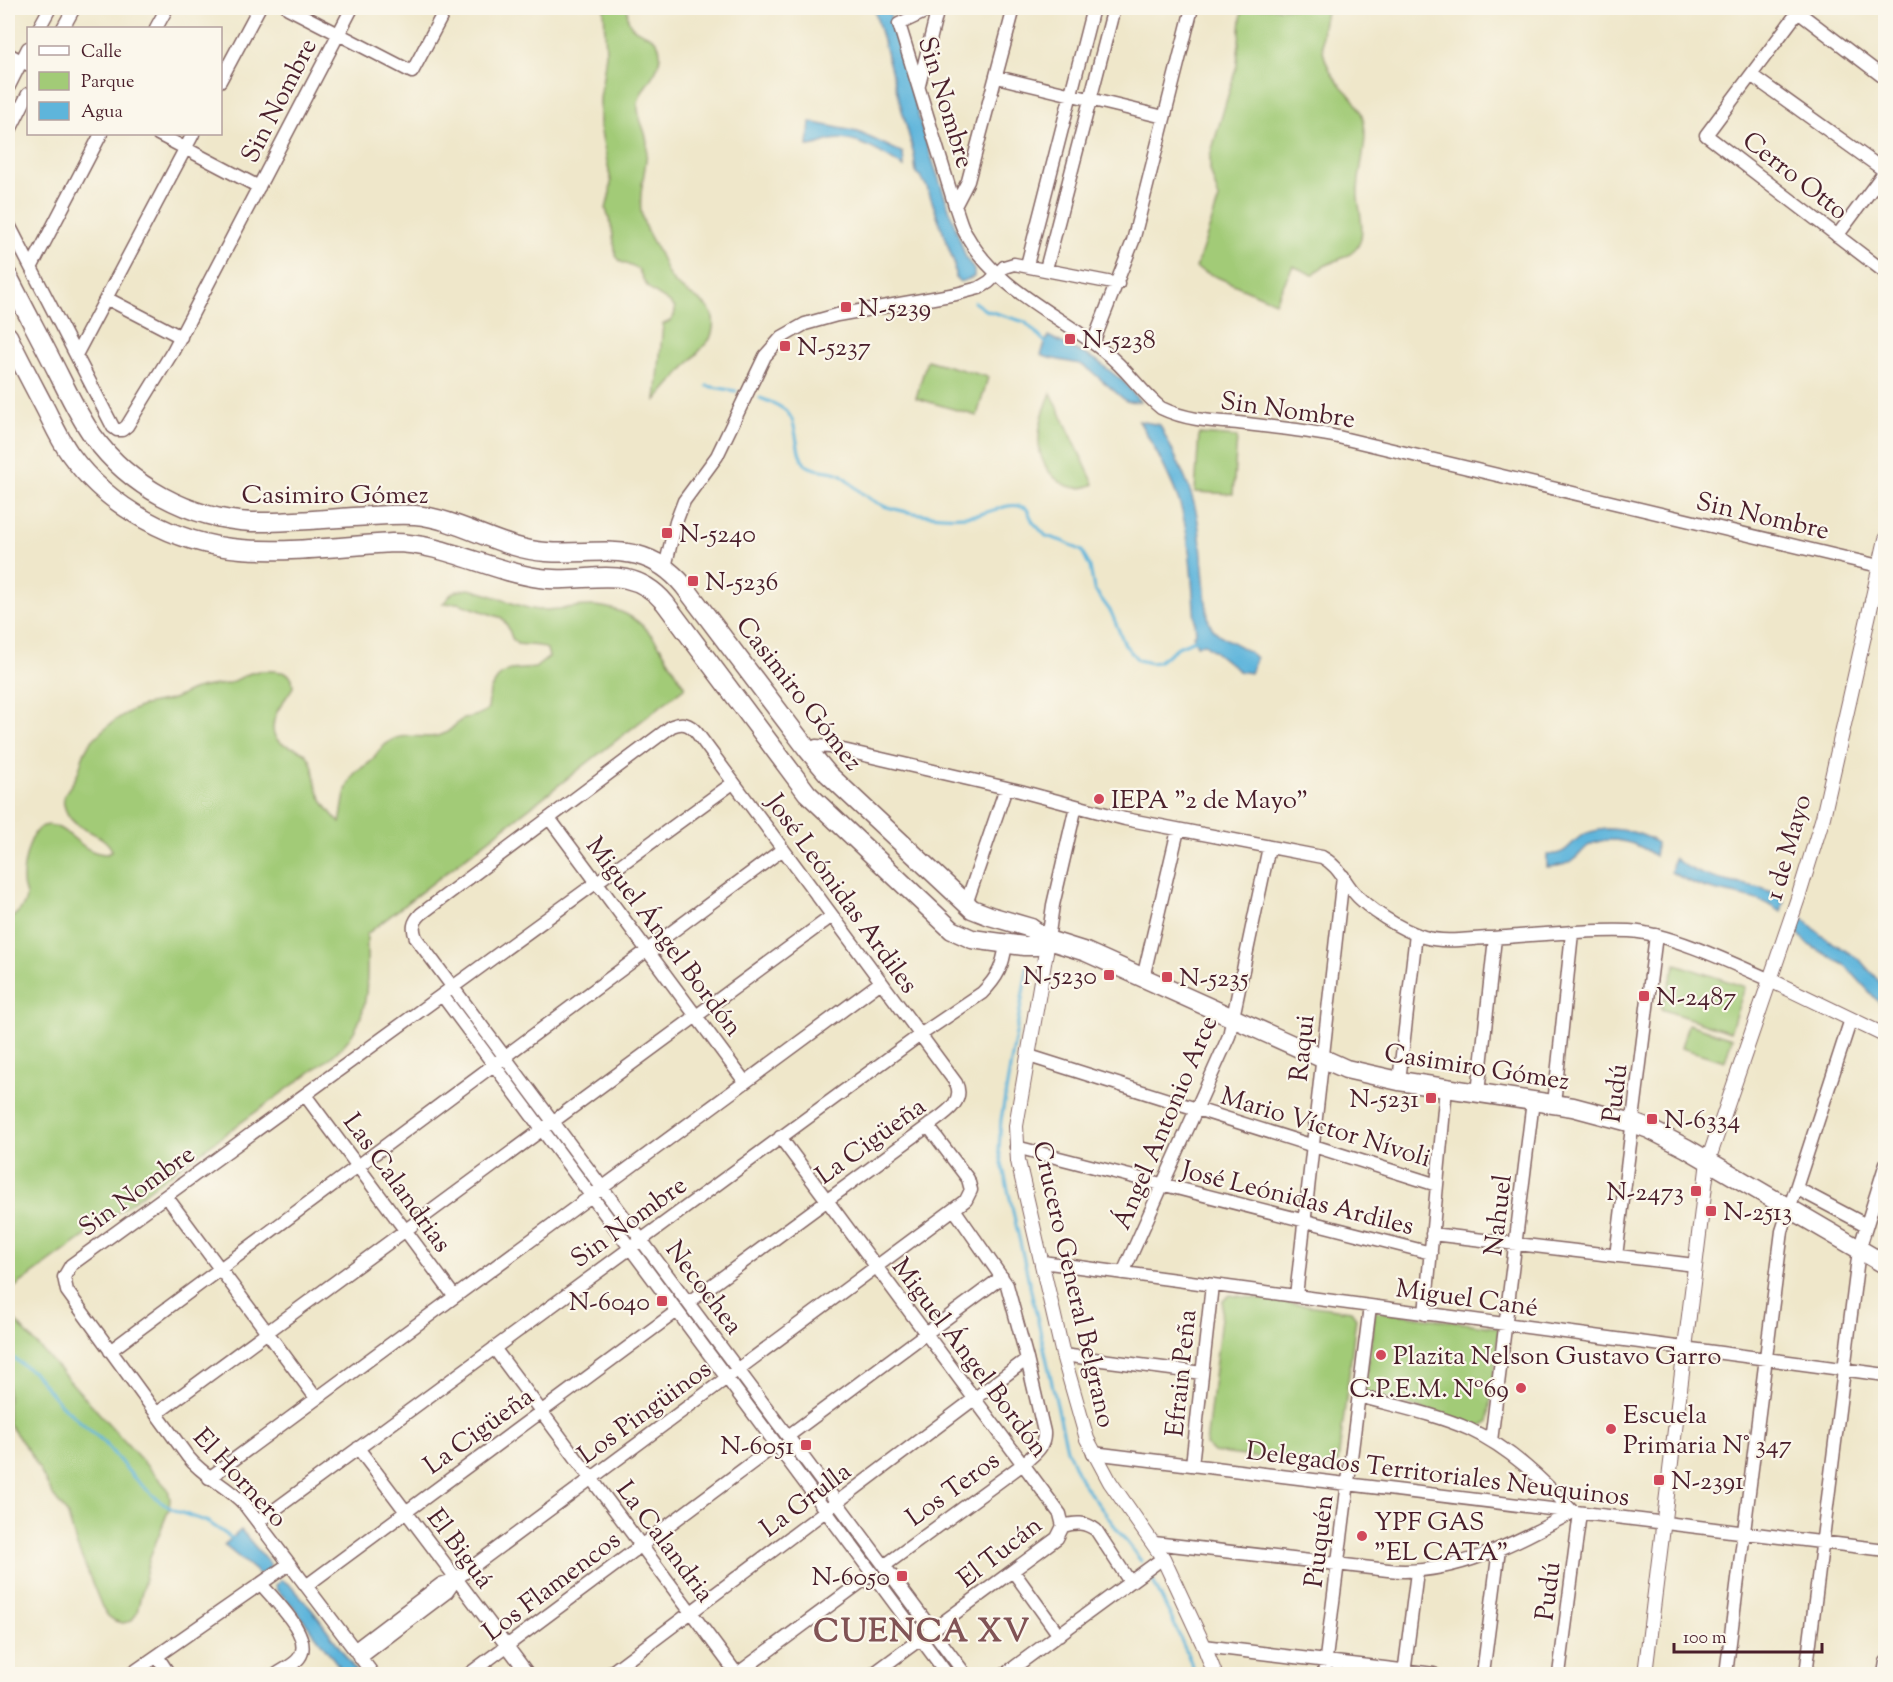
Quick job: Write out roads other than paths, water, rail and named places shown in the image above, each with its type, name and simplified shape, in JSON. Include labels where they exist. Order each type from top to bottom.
[{"type":"main road","name":"Casimiro Gómez","points":[[8,276],[93,437],[124,470],[168,499],[206,514],[249,521],[416,515],[446,522],[530,550],[545,552],[600,550],[642,555],[666,567],[684,585],[808,750],[840,786],[966,904],[980,913],[1031,928],[1048,940],[1076,948],[1322,1059],[1359,1072],[1400,1081],[1554,1104],[1633,1123],[1669,1138],[1886,1265]]},
{"type":"main road","name":"Casimiro Gómez","points":[[8,336],[61,438],[76,462],[119,502],[144,519],[165,529],[196,541],[242,549],[392,543],[422,545],[522,575],[550,579],[623,577],[636,580],[656,593],[787,769],[818,804],[952,930],[964,937],[1031,947],[1048,940]]},
{"type":"main road","points":[[568,579],[571,552]]},
{"type":"main road","points":[[787,769],[808,750]]},
{"type":"street","points":[[40,27],[50,8]]},
{"type":"street","points":[[64,27],[74,8]]},
{"type":"street","points":[[157,27],[167,8]]},
{"type":"street","points":[[222,77],[259,8]]},
{"type":"street","name":"Sin Nombre","points":[[288,8],[412,72],[446,8]]},
{"type":"street","name":"Sin Nombre","points":[[75,355],[112,427],[120,431],[127,426],[181,337],[352,8]]},
{"type":"street","name":"Sin Nombre","points":[[933,8],[899,24],[965,234],[980,256],[997,274],[1120,365],[1161,408],[1182,416],[1330,435],[1880,566]]},
{"type":"street","points":[[918,86],[938,8]]},
{"type":"street","points":[[955,206],[968,181],[1014,8]]},
{"type":"street","points":[[1027,265],[1093,8]]},
{"type":"street","points":[[1046,269],[1114,8]]},
{"type":"street","points":[[1093,343],[1133,241],[1192,8]]},
{"type":"street","points":[[1837,236],[1885,171],[1751,75],[1800,10],[1886,79]]},
{"type":"street","points":[[8,54],[25,63],[8,88]]},
{"type":"street","name":"Cerro Otto","points":[[1751,75],[1707,135],[1886,273]]},
{"type":"street","points":[[997,77],[1164,117]]},
{"type":"street","points":[[8,134],[27,96]]},
{"type":"street","points":[[30,268],[100,135]]},
{"type":"street","name":"Sin Nombre","points":[[160,135],[259,187]]},
{"type":"street","points":[[75,355],[192,135]]},
{"type":"street","points":[[8,223],[75,355]]},
{"type":"street","points":[[666,567],[676,522],[684,501],[717,456],[765,356],[782,337],[805,324],[828,317],[974,290],[989,282],[1008,265],[1027,265],[1118,284]]},
{"type":"street","points":[[106,298],[181,337]]},
{"type":"street","name":"1 de Mayo","points":[[1645,1674],[1708,1161],[1823,817],[1886,539]]},
{"type":"street","name":"José Leónidas Ardiles","points":[[549,818],[672,726],[682,723],[693,728],[956,1083],[958,1097]]},
{"type":"street","points":[[808,750],[816,746],[830,747],[1006,788],[1125,819],[1322,857],[1334,865],[1352,890],[1370,907],[1416,934],[1443,940],[1627,931],[1656,935],[1731,963],[1886,1036]]},
{"type":"street","name":"Sin Nombre","points":[[64,1277],[71,1265],[734,783]]},
{"type":"street","points":[[966,904],[1006,788]]},
{"type":"street","name":"Crucero General Belgrano","points":[[1076,806],[1051,915],[1016,1126],[1016,1147],[1063,1355],[1080,1419],[1093,1453],[1110,1482],[1163,1558],[1215,1674]]},
{"type":"street","name":"Miguel Ángel Bordón","points":[[549,818],[745,1082]]},
{"type":"street","name":"Necochea","points":[[549,818],[421,914],[413,925],[416,938],[965,1674]]},
{"type":"street","points":[[1143,978],[1178,830]]},
{"type":"street","name":"Ángel Antonio Arce","points":[[1123,1273],[1227,1044],[1269,847]]},
{"type":"street","points":[[110,1351],[783,849]]},
{"type":"street","name":"Raqui","points":[[1296,1296],[1343,876]]},
{"type":"street","points":[[156,1414],[832,916]]},
{"type":"street","points":[[1554,1104],[1572,933]]},
{"type":"street","points":[[1400,1081],[1416,934]]},
{"type":"street","name":"Pudú","points":[[1616,1256],[1656,935]]},
{"type":"street","points":[[1478,1093],[1495,938]]},
{"type":"street","name":"Sin Nombre","points":[[258,1522],[780,1137],[982,993],[1003,964],[1006,944]]},
{"type":"street","name":"Sin Nombre","points":[[209,1478],[881,982]]},
{"type":"street","name":"Necochea","points":[[442,995],[947,1674]]},
{"type":"street","points":[[1726,1674],[1781,1238],[1851,1019]]},
{"type":"street","name":"Mario Víctor Nívoli","points":[[1029,1056],[1437,1185]]},
{"type":"street","points":[[1425,1314],[1446,1088]]},
{"type":"street","name":"Las Calandrias","points":[[305,1095],[454,1296]]},
{"type":"street","name":"La Cigüeña","points":[[688,1302],[928,1126],[952,1107],[958,1097]]},
{"type":"street","name":"Nahuel","points":[[1491,1441],[1533,1101]]},
{"type":"street","name":"Los Pingüinos","points":[[357,1654],[447,1592],[456,1579],[966,1200],[971,1190],[969,1179],[928,1126]]},
{"type":"street","name":"Miguel Ángel Bordón","points":[[780,1137],[1060,1514],[1064,1526]]},
{"type":"street","name":"José Leónidas Ardiles","points":[[1016,1147],[1161,1186],[1431,1253]]},
{"type":"street","points":[[1806,1674],[1859,1250],[1886,1163]]},
{"type":"street","points":[[1796,1188],[1866,1225]]},
{"type":"street","points":[[166,1196],[316,1398]]},
{"type":"street","points":[[954,1209],[1002,1277],[1009,1293],[1027,1359]]},
{"type":"street","name":"José Leónidas Ardiles","points":[[1432,1234],[1695,1265]]},
{"type":"street","name":"Miguel Cané","points":[[1042,1262],[1886,1375]]},
{"type":"street","name":"El Hornero","points":[[64,1277],[67,1291],[195,1466],[235,1495],[373,1674]]},
{"type":"street","points":[[788,1436],[1002,1277]]},
{"type":"street","name":"Efrain Peña","points":[[1192,1465],[1212,1285]]},
{"type":"street","name":"Piuquén","points":[[1324,1674],[1370,1306]]},
{"type":"street","name":"La Cigüeña","points":[[306,1586],[677,1311]]},
{"type":"street","name":"La Calandria","points":[[494,1348],[737,1674]]},
{"type":"street","points":[[1063,1355],[1202,1373]]},
{"type":"street","name":"La Grulla","points":[[609,1674],[1027,1359]]},
{"type":"street","name":"Los Teros","points":[[884,1566],[1023,1464],[1044,1443],[1044,1432],[1027,1359]]},
{"type":"street","points":[[1154,1543],[1417,1572],[1456,1563],[1499,1549],[1576,1512],[1533,1472],[1491,1441],[1455,1424],[1359,1396]]},
{"type":"street","name":"Los Flamencos","points":[[469,1674],[776,1445]]},
{"type":"street","name":"El Biguá","points":[[357,1448],[528,1674]]},
{"type":"street","name":"Delegados Territoriales Neuquinos","points":[[1093,1453],[1886,1550]]},
{"type":"street","name":"Pudú","points":[[1559,1674],[1576,1512]]},
{"type":"street","points":[[1064,1526],[1081,1523],[1096,1530],[1131,1582]]},
{"type":"street","name":"El Tucán","points":[[873,1674],[1057,1538],[1064,1526]]},
{"type":"street","points":[[1483,1674],[1499,1549]]},
{"type":"street","points":[[1005,1674],[1163,1558]]},
{"type":"street","points":[[131,1674],[289,1564]]},
{"type":"street","points":[[1012,1571],[1059,1635]]},
{"type":"street","points":[[1405,1673],[1417,1572]]},
{"type":"street","points":[[737,1674],[872,1574]]},
{"type":"street","points":[[261,1584],[299,1631],[303,1647],[296,1661],[277,1674]]},
{"type":"street","points":[[1204,1646],[1405,1673],[1434,1674]]},
{"type":"street","points":[[157,1656],[169,1674]]},
{"type":"street","points":[[1884,1674],[1886,1662]]},
{"type":"water","points":[[874,8],[888,8],[924,136],[966,258],[974,270],[974,277],[960,282],[955,277],[954,263],[927,187],[916,173],[914,154]]},
{"type":"water","points":[[810,122],[858,132],[903,153],[904,167],[869,147],[850,140],[831,140],[808,146]]},
{"type":"water","points":[[1048,336],[1096,360],[1125,383],[1140,402],[1126,401],[1080,364],[1041,355]]},
{"type":"water","points":[[1139,421],[1160,425],[1180,467],[1196,511],[1209,622],[1217,633],[1256,658],[1250,673],[1239,671],[1205,644],[1197,645],[1193,635],[1196,633],[1189,552],[1180,504],[1162,462]]},
{"type":"water","points":[[1606,829],[1633,832],[1651,839],[1657,843],[1655,856],[1640,847],[1614,840],[1596,842],[1588,846],[1575,859],[1547,867],[1547,855],[1563,851],[1587,833]]},
{"type":"water","points":[[1674,858],[1686,867],[1708,876],[1772,892],[1784,900],[1781,912],[1756,900],[1705,888],[1685,880],[1671,872]]},
{"type":"water","points":[[1798,918],[1804,919],[1822,936],[1859,959],[1885,988],[1885,1009],[1846,966],[1809,945],[1795,930]]},
{"type":"water","points":[[241,1530],[270,1564],[270,1568],[264,1573],[259,1574],[224,1545]]},
{"type":"water","points":[[281,1580],[289,1584],[310,1607],[358,1674],[345,1674],[294,1607],[276,1589],[275,1586]]},
{"type":"waterway","points":[[974,302],[985,310],[1025,322],[1048,345]]},
{"type":"waterway","points":[[707,386],[736,391]]},
{"type":"waterway","points":[[760,398],[779,406],[789,415],[805,464],[840,474],[863,494],[884,506],[941,516],[975,515],[1015,505],[1027,509],[1033,522],[1046,536],[1082,551],[1090,567],[1094,589],[1111,612],[1125,645],[1138,660],[1158,662],[1178,647],[1197,639]]},
{"type":"waterway","points":[[1028,964],[1001,1120],[999,1150],[1067,1449],[1081,1481],[1141,1561]]},
{"type":"waterway","points":[[8,1354],[34,1373],[62,1406],[104,1442],[135,1479],[162,1503],[176,1511],[208,1522],[233,1539]]},
{"type":"waterway","points":[[1151,1577],[1196,1674]]},
{"type":"place","name":"N-5239","points":[[846,307]]},
{"type":"place","name":"N-5238","points":[[1070,339]]},
{"type":"place","name":"N-5237","points":[[785,346]]},
{"type":"place","name":"N-5240","points":[[667,533]]},
{"type":"place","name":"N-5236","points":[[693,581]]},
{"type":"place","name":"IEPA \"2 de Mayo\"","points":[[1099,799]]},
{"type":"place","name":"N-5230","points":[[1109,975]]},
{"type":"place","name":"N-5235","points":[[1167,977]]},
{"type":"place","name":"N-2487","points":[[1644,996]]},
{"type":"place","name":"N-5231","points":[[1431,1098]]},
{"type":"place","name":"N-6334","points":[[1652,1119]]},
{"type":"place","name":"N-2473","points":[[1696,1191]]},
{"type":"place","name":"N-2513","points":[[1711,1211]]},
{"type":"place","name":"N-6040","points":[[662,1301]]},
{"type":"place","name":"Plazita Nelson Gustavo Garro","points":[[1381,1355]]},
{"type":"place","name":"C.P.E.M. Nº69","points":[[1521,1388]]},
{"type":"place","name":"Escuela Primaria N° 347","points":[[1611,1429]]},
{"type":"place","name":"N-6051","points":[[806,1445]]},
{"type":"place","name":"N-2391","points":[[1659,1480]]},
{"type":"place","name":"YPF GAS \"EL CATA\"","points":[[1362,1536]]},
{"type":"place","name":"N-6050","points":[[902,1576]]},
{"type":"district","name":"CUENCA XV","points":[[922,1630]]}]
